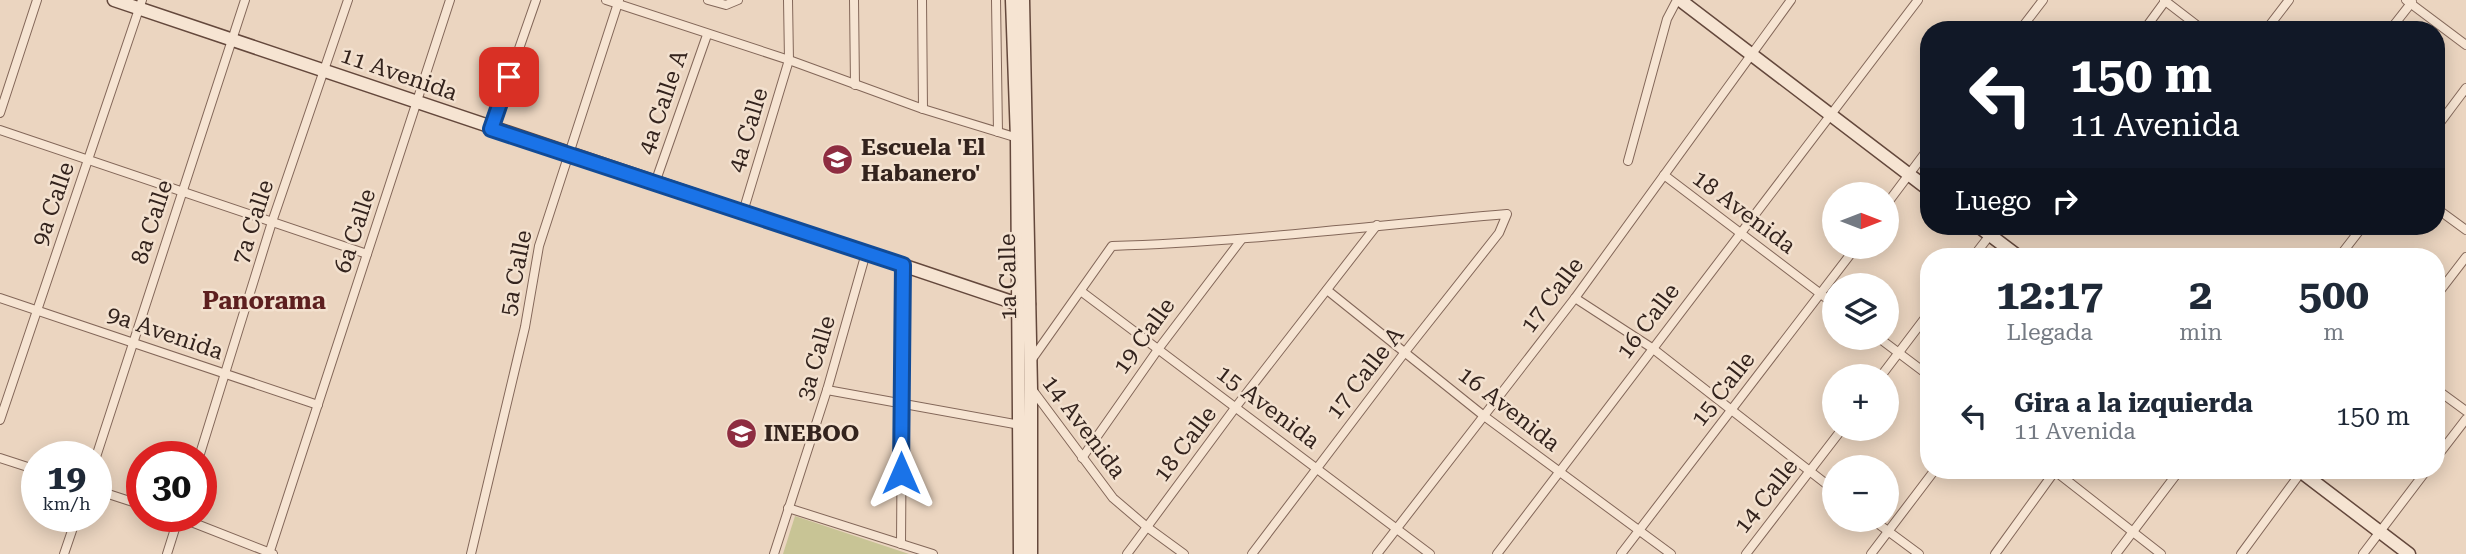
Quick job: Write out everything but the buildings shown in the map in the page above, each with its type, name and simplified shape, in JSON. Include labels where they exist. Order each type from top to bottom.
[{"type":"main road","name":"11 Avenida","points":[[114,0],[140,4],[233,40],[491,129],[1024,304]]},
{"type":"main road","name":"1a Calle","points":[[1012,0],[1022,139]]},
{"type":"main road","name":"1a Calle","points":[[1020,554],[1024,304],[1023,0]]},
{"type":"main road","points":[[1678,0],[1832,113],[1920,183]]},
{"type":"main road","points":[[1999,235],[2011,248]]},
{"type":"main road","name":"1a Calle","points":[[1023,366],[1031,389],[1031,554]]},
{"type":"main road","points":[[2311,479],[2409,554]]},
{"type":"street","points":[[0,113],[37,0]]},
{"type":"street","name":"8a Calle","points":[[101,441],[245,0]]},
{"type":"street","name":"7a Calle","points":[[204,441],[272,222],[348,0]]},
{"type":"street","name":"6a Calle","points":[[271,554],[450,0]]},
{"type":"street","points":[[491,129],[536,0]]},
{"type":"street","points":[[606,0],[619,2],[707,35],[789,60],[923,109],[1022,139]]},
{"type":"street","points":[[708,0],[726,5],[738,0]]},
{"type":"street","name":"4a Calle","points":[[743,212],[789,60],[788,0]]},
{"type":"street","points":[[854,0],[855,85]]},
{"type":"street","points":[[922,0],[923,109]]},
{"type":"street","points":[[996,0],[998,132]]},
{"type":"street","points":[[1628,160],[1667,19],[1678,0]]},
{"type":"street","points":[[1751,54],[1791,0]]},
{"type":"street","points":[[1832,113],[1918,0]]},
{"type":"street","points":[[2027,21],[2043,0]]},
{"type":"street","points":[[2150,21],[2165,0],[2192,21]]},
{"type":"street","points":[[2273,21],[2289,0]]},
{"type":"street","points":[[2396,21],[2410,1],[2435,21]]},
{"type":"street","name":"5a Calle","points":[[471,554],[525,327],[539,246],[619,2]]},
{"type":"street","name":"9a Calle","points":[[0,420],[140,4]]},
{"type":"street","points":[[2445,28],[2466,45]]},
{"type":"street","name":"4a Calle A","points":[[655,183],[707,35]]},
{"type":"street","name":"17 Calle","points":[[1377,554],[1575,298],[1751,54]]},
{"type":"street","points":[[2445,116],[2466,89]]},
{"type":"street","name":"16 Calle","points":[[1497,554],[1832,113]]},
{"type":"street","points":[[0,130],[367,254]]},
{"type":"street","points":[[1899,188],[1920,160]]},
{"type":"street","name":"18 Avenida","points":[[1664,175],[1821,294]]},
{"type":"street","name":"17 Calle A","points":[[1252,554],[1499,233],[1507,215],[1377,225]]},
{"type":"street","points":[[2445,215],[2466,230]]},
{"type":"street","points":[[1023,366],[1082,292],[1112,246],[1241,240],[1377,225]]},
{"type":"street","name":"18 Calle","points":[[1127,554],[1235,408],[1377,225]]},
{"type":"street","name":"19 Calle","points":[[1082,458],[1158,348],[1241,240]]},
{"type":"street","name":"3a Calle","points":[[774,554],[827,390],[866,253]]},
{"type":"street","points":[[2445,284],[2466,257]]},
{"type":"street","name":"15 Calle","points":[[1621,554],[1847,259]]},
{"type":"street","points":[[901,544],[903,265]]},
{"type":"street","name":"16 Avenida","points":[[1327,290],[1484,416],[1671,554]]},
{"type":"street","name":"15 Avenida","points":[[1082,292],[1430,554]]},
{"type":"street","name":"9a Avenida","points":[[0,298],[318,405]]},
{"type":"street","points":[[1575,298],[1652,348],[1822,481]]},
{"type":"street","points":[[1890,364],[1920,324]]},
{"type":"street","points":[[1896,350],[1920,369]]},
{"type":"street","name":"14 Avenida","points":[[1031,389],[1113,498],[1184,554]]},
{"type":"street","points":[[827,390],[1020,425]]},
{"type":"street","points":[[2445,396],[2466,411]]},
{"type":"street","points":[[2445,446],[2466,419]]},
{"type":"street","name":"14 Calle","points":[[1746,554],[1833,441]]},
{"type":"street","points":[[0,458],[21,465]]},
{"type":"street","points":[[1899,517],[1928,479]]},
{"type":"street","points":[[1995,554],[2049,479]]},
{"type":"street","points":[[2065,479],[2161,554]]},
{"type":"street","points":[[2116,554],[2173,479]]},
{"type":"street","points":[[2241,554],[2295,479]]},
{"type":"street","points":[[2363,554],[2420,479]]},
{"type":"street","points":[[788,508],[933,554]]},
{"type":"street","points":[[64,554],[72,532]]},
{"type":"street","points":[[167,554],[174,532]]},
{"type":"street","points":[[216,532],[271,554]]},
{"type":"street","points":[[1871,554],[1887,532]]},
{"type":"street","points":[[1889,532],[1919,554]]},
{"type":"shaded area","points":[[795,516],[909,554],[783,554]]},
{"type":"place","name":"Escuela 'El Habanero'","points":[[838,160]]},
{"type":"place","name":"INEBOO","points":[[741,433]]},
{"type":"district","name":"Panorama","points":[[264,301]]},
{"type":"route","points":[[509,77],[491,129],[903,265],[901,473]]}]
